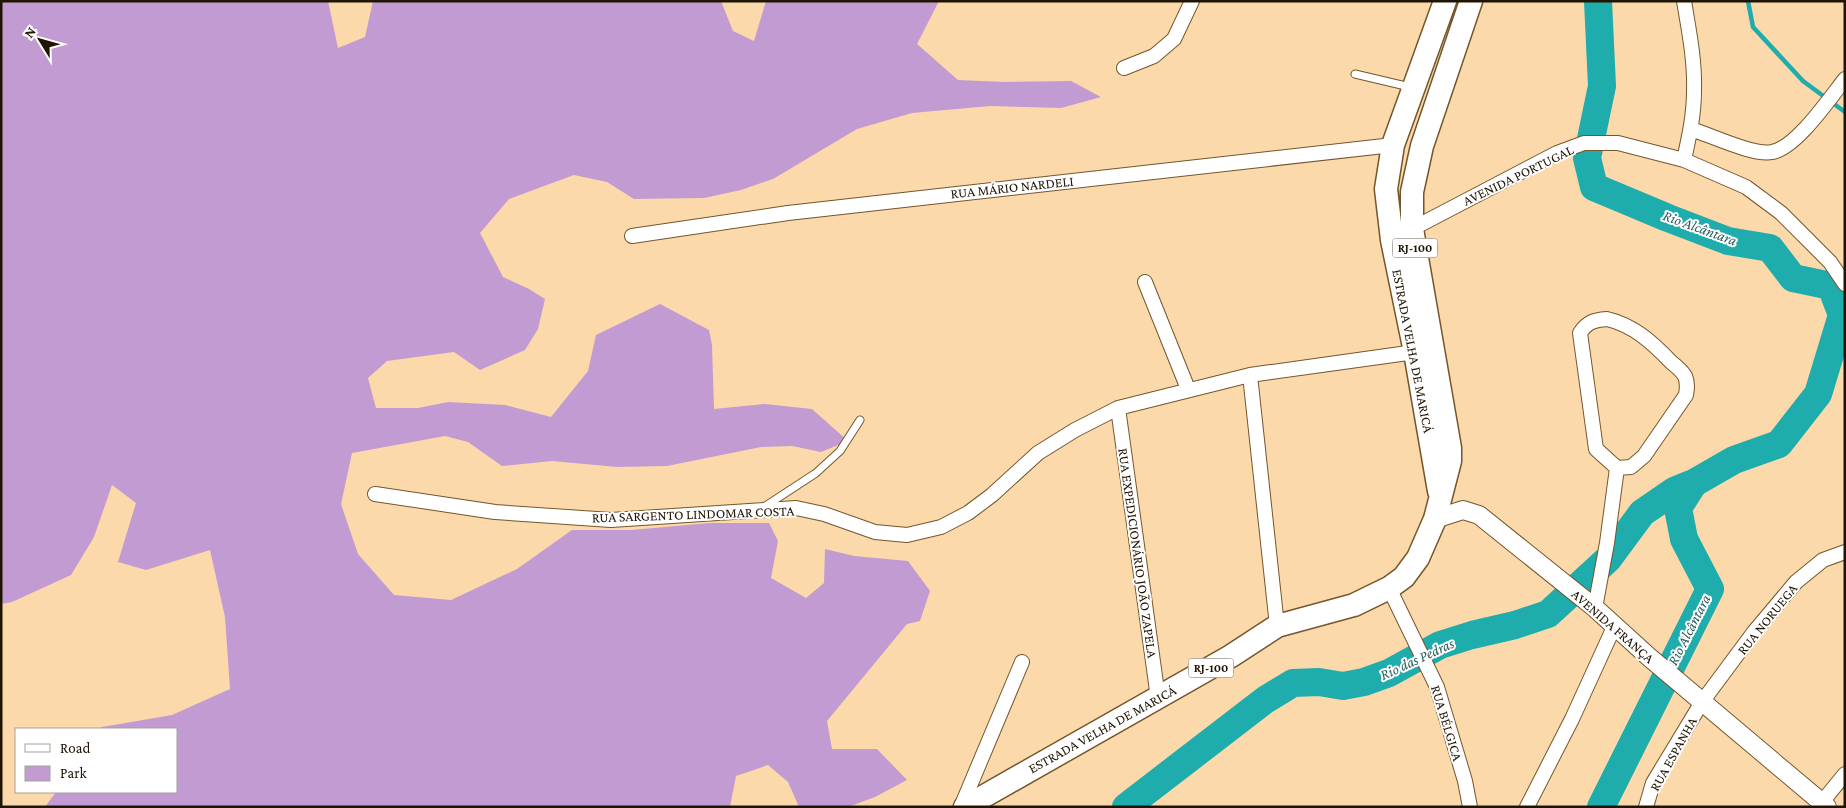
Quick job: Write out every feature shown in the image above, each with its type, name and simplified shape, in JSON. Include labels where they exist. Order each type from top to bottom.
[{"type":"main road","name":"ESTRADA VELHA DE MARICÁ","points":[[1438,510],[1415,352],[1392,240],[1386,189],[1392,145],[1445,1]]},
{"type":"main road","name":"ESTRADA VELHA DE MARICÁ","points":[[965,807],[1231,656],[1277,626],[1354,605],[1389,588],[1404,578],[1418,558],[1438,510],[1450,462],[1450,448],[1412,229],[1412,192],[1422,146],[1471,1]]},
{"type":"street","points":[[1124,68],[1154,56],[1174,39],[1189,11],[1192,1]]},
{"type":"street","points":[[1684,1],[1694,81],[1691,129],[1684,160]]},
{"type":"street","points":[[1691,129],[1756,152],[1773,152],[1787,144],[1804,130],[1841,84]]},
{"type":"street","name":"AVENIDA PORTUGAL","points":[[1392,240],[1556,154],[1584,143],[1618,143],[1684,160],[1746,187],[1781,213],[1830,262],[1845,284]]},
{"type":"street","name":"RUA MÁRIO NARDELI","points":[[632,236],[788,213],[1392,145]]},
{"type":"street","points":[[1145,282],[1188,389]]},
{"type":"street","points":[[1606,318],[1621,322],[1632,328],[1656,346],[1684,375],[1688,384],[1686,396],[1644,456],[1631,467],[1617,468],[1596,448],[1580,333],[1584,326],[1592,320],[1606,318]]},
{"type":"street","name":"RUA SARGENTO LINDOMAR COSTA","points":[[375,494],[495,512],[611,520],[796,508],[824,514],[875,532],[907,535],[941,527],[968,513],[992,495],[1038,453],[1075,430],[1118,408],[1250,375],[1415,352]]},
{"type":"street","points":[[1250,375],[1277,626]]},
{"type":"street","name":"RUA EXPEDICIONÁRIO JOÃO ZAPELA","points":[[1118,408],[1158,698]]},
{"type":"street","points":[[1595,608],[1607,543],[1617,468]]},
{"type":"street","name":"AVENIDA FRANÇA","points":[[1438,510],[1463,510],[1479,515],[1595,608],[1649,658],[1824,804]]},
{"type":"street","name":"RUA NORUEGA","points":[[1702,702],[1754,632],[1796,582],[1823,560],[1845,552]]},
{"type":"street","name":"RUA BÉLGICA","points":[[1389,588],[1437,687],[1465,781],[1470,807]]},
{"type":"street","points":[[1527,807],[1572,719],[1614,627]]},
{"type":"street","points":[[961,807],[1022,662]]},
{"type":"street","name":"RUA ESPANHA","points":[[1646,807],[1653,783],[1702,702]]},
{"type":"street","points":[[1824,804],[1845,774]]},
{"type":"lane","points":[[1355,74],[1413,88]]},
{"type":"lane","points":[[760,510],[816,474],[840,451],[860,420]]},
{"type":"green space","points":[[1,1],[328,1],[338,48],[365,37],[373,1],[721,1],[733,31],[754,41],[766,1],[939,1],[917,44],[958,80],[1005,82],[1071,81],[1101,97],[1061,108],[990,106],[912,113],[857,129],[773,179],[741,190],[704,198],[634,199],[607,182],[574,175],[509,199],[480,233],[503,277],[545,299],[538,329],[525,350],[480,370],[454,352],[387,361],[368,378],[376,408],[418,408],[448,402],[505,405],[551,417],[588,371],[596,335],[660,304],[709,330],[712,345],[714,409],[765,404],[812,409],[848,441],[821,452],[792,446],[761,447],[667,466],[617,467],[552,461],[502,466],[468,442],[445,436],[352,453],[341,504],[358,554],[394,595],[451,600],[517,569],[572,530],[631,530],[710,523],[769,523],[778,541],[771,578],[806,598],[824,583],[825,549],[854,556],[908,561],[930,591],[920,621],[907,624],[827,721],[832,749],[877,749],[907,780],[875,797],[848,807],[799,807],[788,782],[768,765],[736,776],[730,807],[45,807],[55,793],[178,793],[178,728],[101,728],[172,715],[230,689],[225,617],[210,550],[146,570],[118,562],[136,503],[112,485],[94,537],[71,575],[12,602],[1,604]]},
{"type":"waterway","name":"Rio Alcântara","points":[[1598,1],[1602,86],[1587,158],[1594,187],[1728,241],[1770,248],[1793,278],[1831,286],[1842,315],[1818,394],[1779,444],[1734,460],[1694,483],[1678,508],[1684,539],[1710,589],[1601,807]]},
{"type":"waterway","points":[[1748,1],[1753,27],[1803,81],[1845,112]]},
{"type":"waterway","name":"Rio das Pedras","points":[[1126,807],[1265,700],[1293,683],[1319,682],[1343,686],[1364,682],[1389,673],[1440,645],[1548,614],[1608,559],[1642,513],[1674,491],[1691,484]]}]
